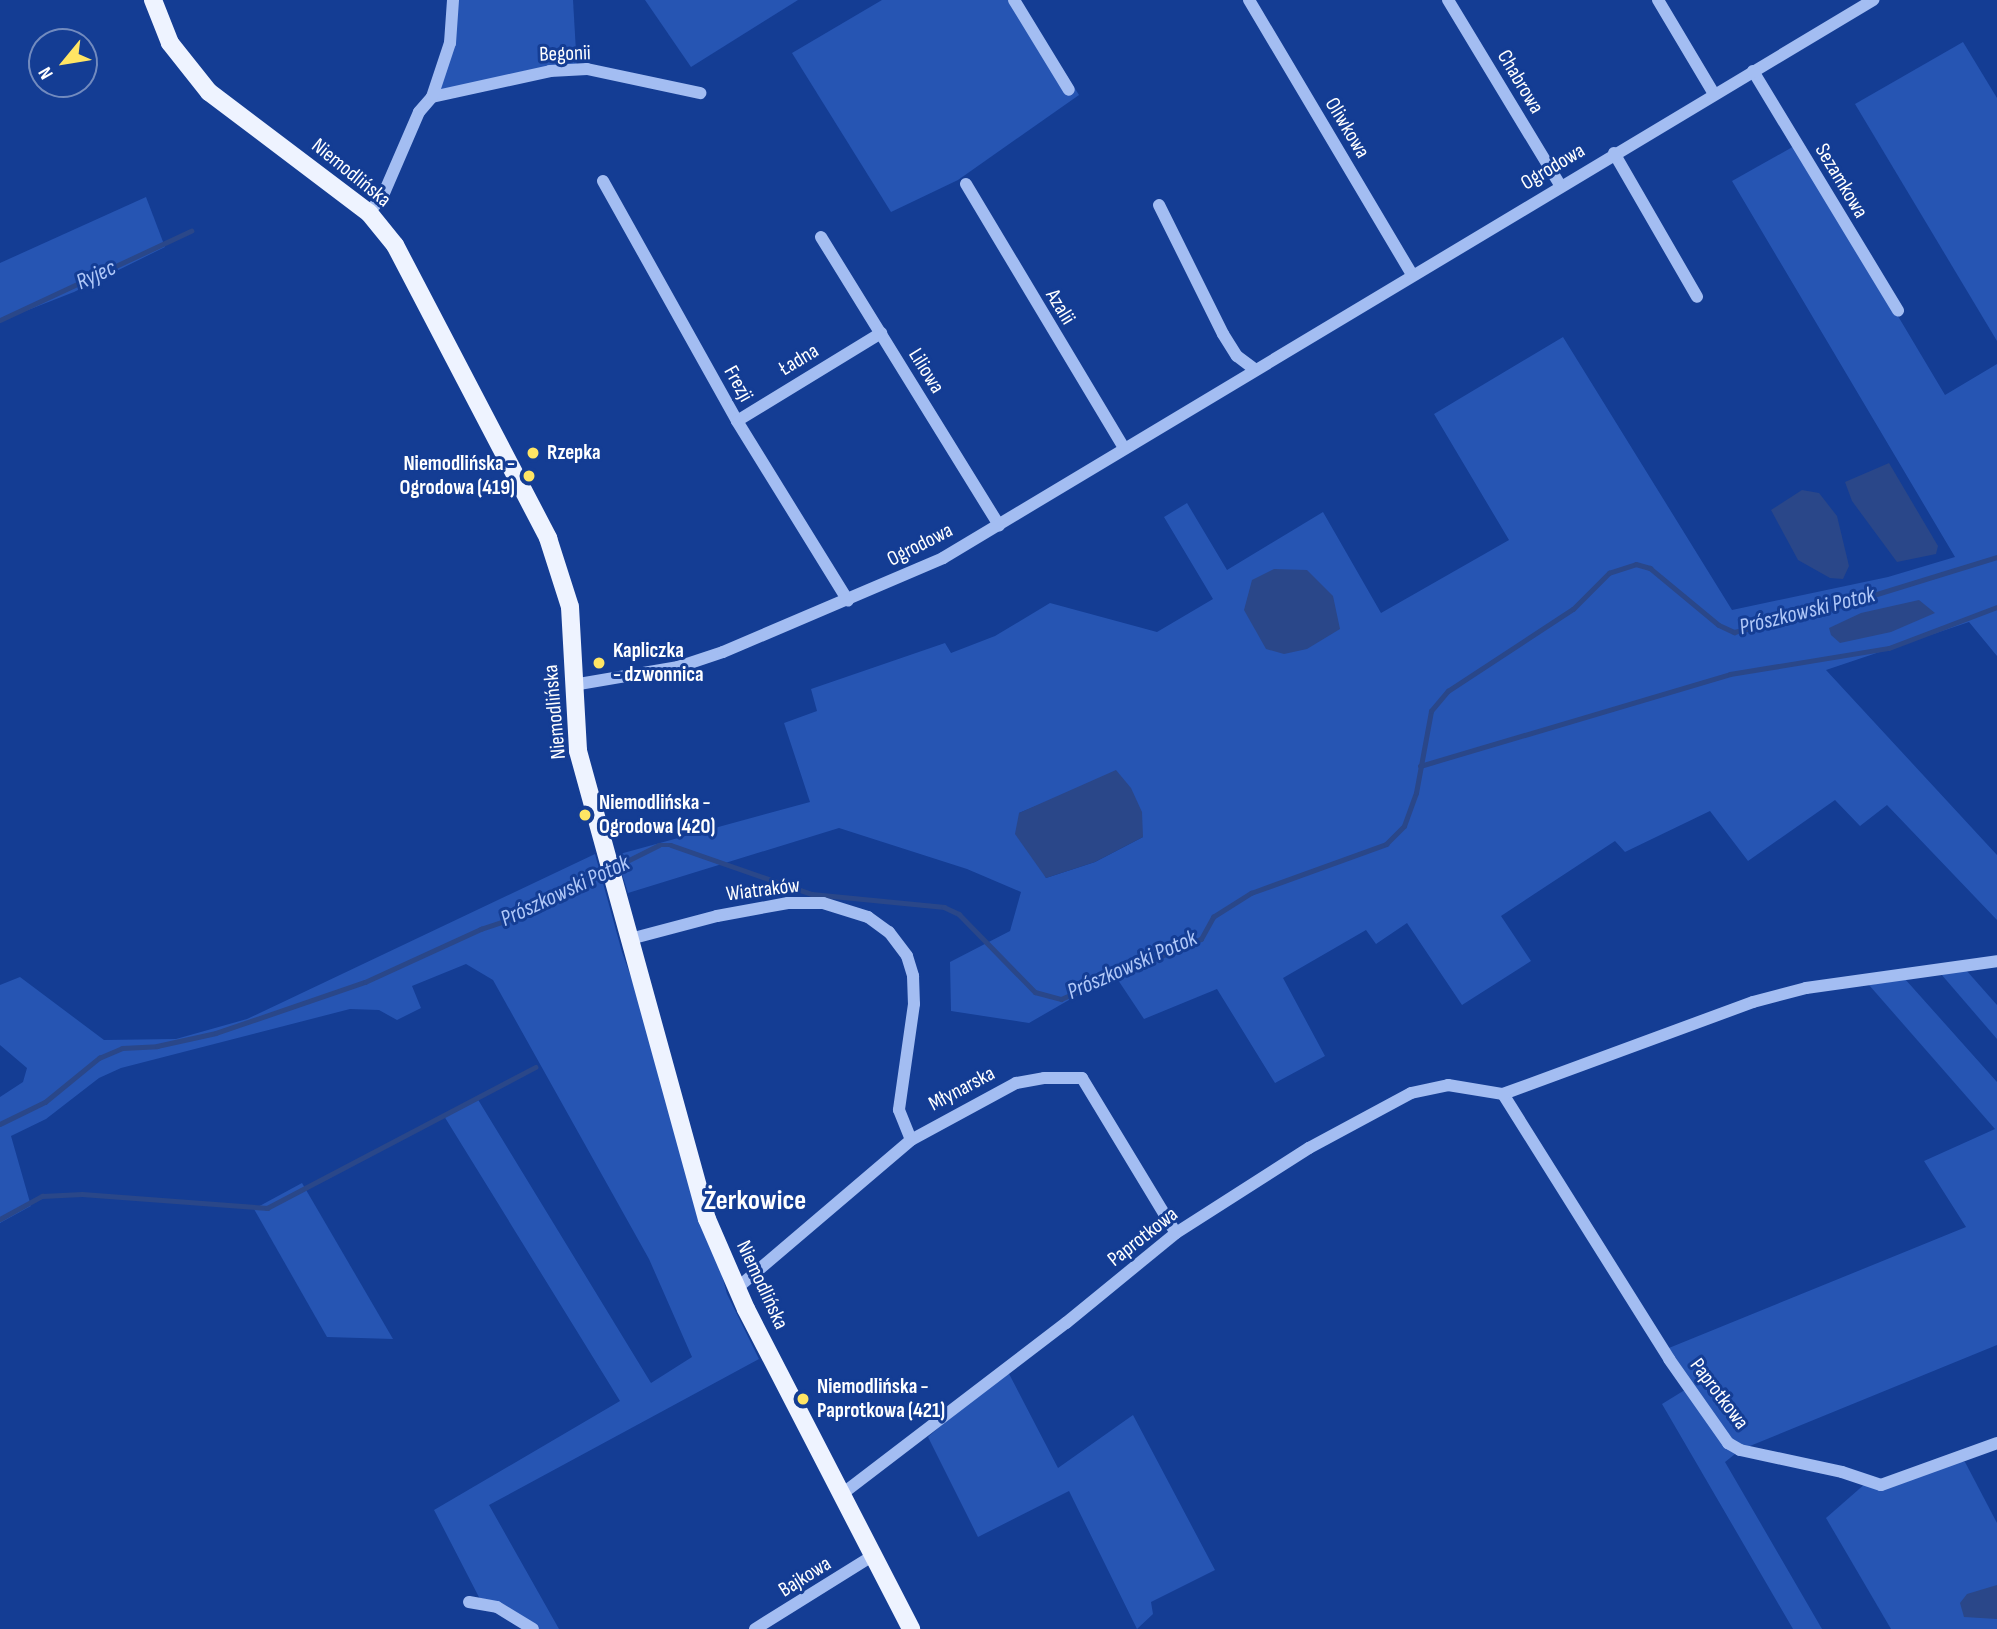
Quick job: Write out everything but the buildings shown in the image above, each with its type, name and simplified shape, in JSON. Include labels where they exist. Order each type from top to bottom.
[{"type":"main road","name":"Niemodlińska","points":[[153,0],[170,43],[209,92],[369,213],[411,270],[548,538],[570,607],[578,751],[707,1219],[736,1289],[911,1629]]},
{"type":"street","points":[[369,213],[384,193],[419,112],[432,97],[450,43],[453,0]]},
{"type":"street","points":[[1014,0],[1069,90]]},
{"type":"street","name":"Oliwkowa","points":[[1249,0],[1412,275]]},
{"type":"street","name":"Chabrowa","points":[[1448,0],[1560,185]]},
{"type":"street","points":[[1658,0],[1714,94]]},
{"type":"street","name":"Ogrodowa","points":[[573,685],[678,667],[848,601],[943,558],[1872,0]]},
{"type":"street","name":"Begonii","points":[[432,97],[550,71],[587,69],[700,93]]},
{"type":"street","name":"Sezamkowa","points":[[1753,71],[1898,310]]},
{"type":"street","points":[[1614,153],[1697,297]]},
{"type":"street","name":"Frezji","points":[[603,181],[737,421],[848,601]]},
{"type":"street","name":"Azalii","points":[[966,184],[1124,448]]},
{"type":"street","points":[[1159,205],[1223,334],[1237,356],[1254,369]]},
{"type":"street","name":"Liliowa","points":[[821,237],[999,525]]},
{"type":"street","name":"Ładna","points":[[737,421],[880,333]]},
{"type":"street","name":"Wiatraków","points":[[631,939],[717,916],[788,903],[823,903],[868,917],[889,932],[907,956],[913,976],[914,1004],[899,1110],[911,1140]]},
{"type":"street","name":"Paprotkowa","points":[[842,1493],[1066,1324],[1176,1233],[1308,1148],[1411,1093],[1448,1085],[1503,1094],[1670,1032],[1806,988],[1997,961]]},
{"type":"street","name":"Młynarska","points":[[736,1289],[911,1140],[1016,1083],[1082,1078],[1176,1233]]},
{"type":"street","name":"Paprotkowa","points":[[1503,1094],[1669,1359],[1728,1443],[1758,1455],[1842,1472],[1881,1485],[1997,1443]]},
{"type":"street","name":"Bajkowa","points":[[755,1629],[874,1555]]},
{"type":"street","points":[[469,1602],[497,1607],[533,1629]]},
{"type":"shaded area","points":[[453,0],[573,0],[577,69],[432,97]]},
{"type":"shaded area","points":[[645,0],[798,0],[691,67]]},
{"type":"shaded area","points":[[882,0],[1019,0],[1079,95],[958,180],[891,212],[792,53]]},
{"type":"shaded area","points":[[1963,42],[1997,98],[1997,341],[1855,104]]},
{"type":"shaded area","points":[[1796,145],[1945,395],[1997,364],[1997,656],[1969,622],[1826,670],[1997,855],[1997,920],[1887,805],[1860,826],[1835,800],[1748,861],[1710,811],[1625,852],[1615,841],[1501,916],[1531,961],[1462,1005],[1407,923],[1376,944],[1366,930],[1283,978],[1325,1056],[1275,1083],[1217,989],[1144,1019],[1114,974],[1029,1023],[951,1011],[950,962],[1010,931],[1021,892],[967,869],[839,828],[628,893],[616,855],[810,802],[784,723],[817,711],[811,689],[945,643],[951,653],[995,636],[1050,603],[1157,632],[1213,599],[1164,517],[1187,503],[1227,570],[1323,512],[1381,613],[1509,540],[1434,414],[1563,337],[1732,610],[1888,577],[1955,557],[1732,181]],"holes":[[[1063,795],[1143,837],[1095,862],[1046,878],[1019,813]]]},
{"type":"shaded area","points":[[146,197],[165,247],[74,292],[0,321],[0,263]]},
{"type":"shaded area","points":[[1889,463],[1938,546],[1936,554],[1897,562],[1852,501],[1845,482]]},
{"type":"shaded area","points":[[1802,490],[1819,493],[1837,516],[1849,566],[1843,579],[1830,578],[1798,560],[1771,510]]},
{"type":"shaded area","points":[[1274,569],[1307,570],[1333,596],[1340,629],[1307,649],[1284,654],[1266,649],[1244,610],[1252,580]]},
{"type":"shaded area","points":[[1919,600],[1935,613],[1891,632],[1840,643],[1831,635],[1829,628],[1861,613]]},
{"type":"shaded area","points":[[1116,770],[1131,788],[1142,812],[1143,837],[1095,862],[1046,878],[1015,834],[1019,813]]},
{"type":"shaded area","points":[[595,854],[622,952],[675,1100],[727,1294],[759,1359],[489,1505],[559,1629],[533,1629],[483,1605],[434,1510],[620,1401],[444,1116],[477,1098],[651,1383],[692,1357],[649,1259],[493,980],[466,964],[412,986],[421,1008],[397,1020],[379,1010],[350,1009],[121,1068],[99,1078],[46,1119],[11,1136],[31,1206],[0,1223],[0,1097],[23,1082],[27,1068],[0,1045],[0,985],[20,977],[104,1040],[176,1039],[247,1019]]},
{"type":"shaded area","points":[[1966,970],[1997,1005],[1997,1039],[1941,974]]},
{"type":"shaded area","points":[[1905,979],[1997,1082],[1997,1345],[1740,1450],[1725,1462],[1822,1629],[1793,1629],[1662,1404],[1688,1388],[1664,1350],[1966,1227],[1924,1161],[1995,1129],[1869,985]]},
{"type":"shaded area","points":[[302,1183],[393,1339],[327,1337],[254,1209]]},
{"type":"shaded area","points":[[1006,1368],[1058,1468],[1133,1415],[1215,1570],[1151,1602],[1153,1614],[1137,1629],[1069,1491],[978,1537],[928,1437]]},
{"type":"shaded area","points":[[1954,1461],[1965,1462],[1997,1523],[1997,1629],[1891,1629],[1826,1518],[1866,1483]]},
{"type":"shaded area","points":[[1997,1585],[1997,1619],[1964,1617],[1960,1603],[1967,1594]]},
{"type":"waterway","name":"Ryjec","points":[[0,320],[191,231]]},
{"type":"waterway","name":"Prószkowski Potok","points":[[613,868],[659,845],[671,845],[812,894],[944,907],[959,914],[1035,992],[1061,999],[1201,939],[1213,917],[1251,893],[1386,844],[1404,826],[1416,793],[1431,711],[1448,691],[1573,609],[1609,573],[1636,564],[1650,568],[1719,625],[1734,632],[1812,614],[1997,557]]},
{"type":"waterway","points":[[1420,766],[1730,674],[1889,648],[1997,607]]},
{"type":"waterway","name":"Prószkowski Potok","points":[[0,1124],[45,1102],[99,1058],[122,1048],[157,1046],[216,1033],[365,982],[481,929],[520,916],[606,872]]},
{"type":"waterway","points":[[0,1219],[42,1196],[82,1194],[267,1208],[535,1067]]},
{"type":"place","name":"Rzepka","points":[[533,453]]},
{"type":"place","name":"Niemodlińska - Ogrodowa (419)","points":[[529,476]]},
{"type":"place","name":"Kapliczka - dzwonnica","points":[[599,663]]},
{"type":"place","name":"Niemodlińska - Ogrodowa (420)","points":[[585,815]]},
{"type":"place","name":"Niemodlińska - Paprotkowa (421)","points":[[803,1399]]},
{"type":"district","name":"Żerkowice","points":[[755,1201]]}]
